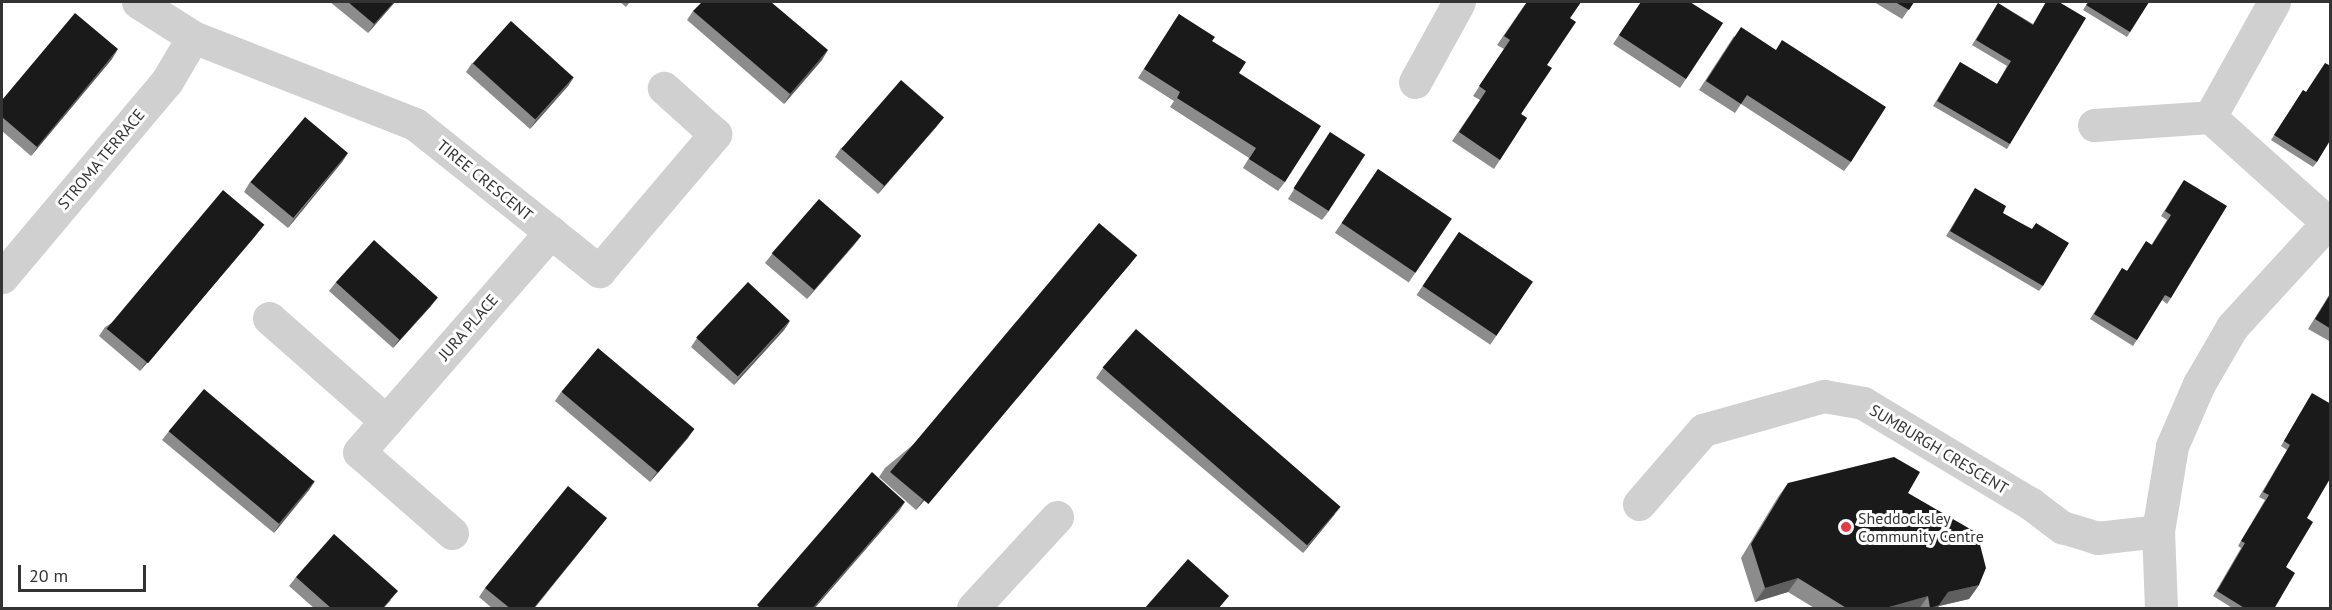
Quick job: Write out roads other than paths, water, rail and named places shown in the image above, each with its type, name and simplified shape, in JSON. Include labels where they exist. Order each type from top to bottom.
[{"type":"street","name":"TIREE CRESCENT","points":[[138,2],[193,37],[415,124],[599,271],[715,134],[664,88]]},
{"type":"street","points":[[1416,82],[1459,2]]},
{"type":"street","points":[[2210,117],[2274,2]]},
{"type":"street","name":"STROMA TERRACE","points":[[2,277],[167,81],[193,37]]},
{"type":"street","points":[[2094,125],[2210,117],[2329,222],[2232,327],[2199,384],[2172,446],[2158,531],[2161,609]]},
{"type":"street","name":"JURA PLACE","points":[[452,533],[359,452],[551,232]]},
{"type":"street","points":[[269,318],[386,421]]},
{"type":"street","name":"SUMBURGH CRESCENT","points":[[1640,504],[1703,430],[1824,396],[1863,403],[2031,504],[2062,527],[2097,538],[2158,531]]},
{"type":"street","points":[[973,609],[1057,517]]},
{"type":"place","name":"Sheddocksley Community Centre","points":[[1846,527]]}]
